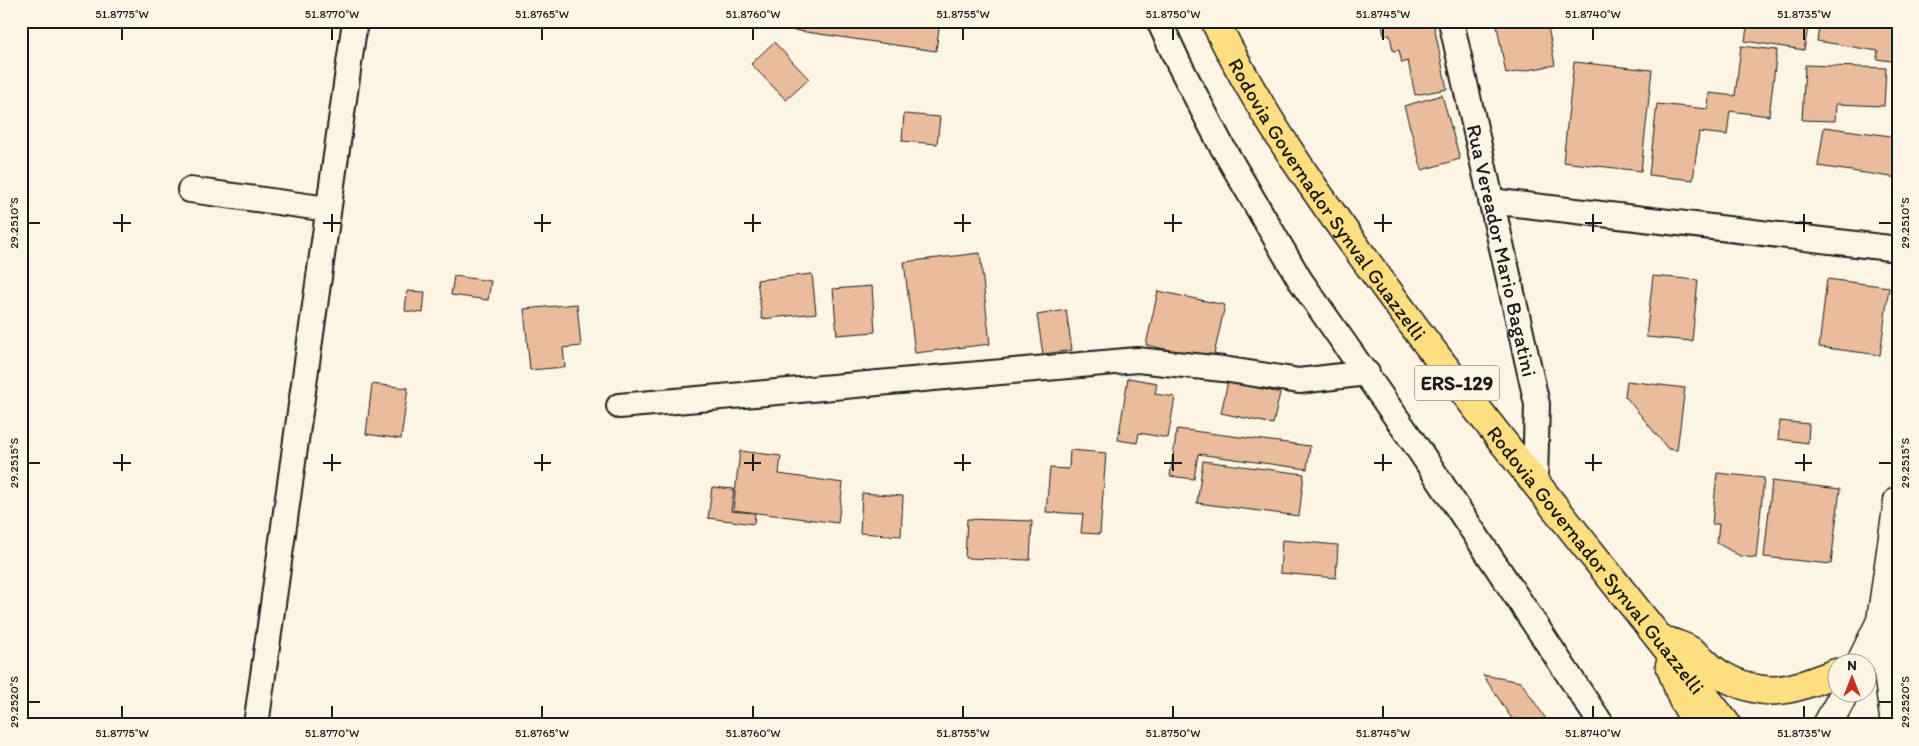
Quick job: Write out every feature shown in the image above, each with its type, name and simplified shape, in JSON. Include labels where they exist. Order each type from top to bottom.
[{"type":"main road","name":"Rodovia Governador Synval Guazzelli","points":[[1215,21],[1277,133],[1342,228],[1432,352],[1727,725]]},
{"type":"main road","points":[[1660,638],[1690,650],[1720,675],[1755,690],[1780,691],[1826,677]]},
{"type":"main road","points":[[1660,638],[1682,698],[1698,725]]},
{"type":"street","points":[[256,725],[355,21]]},
{"type":"street","points":[[1159,21],[1215,134],[1300,280],[1367,374],[1602,725]]},
{"type":"street","name":"Rua Vereador Mario Bagatini","points":[[1451,21],[1537,404],[1535,480]]},
{"type":"street","points":[[190,190],[328,208]]},
{"type":"street","points":[[1491,201],[1898,250]]},
{"type":"street","points":[[619,406],[1137,360],[1222,369],[1300,381],[1367,374]]},
{"type":"street","points":[[1895,725],[1881,621],[1898,501]]},
{"type":"street","points":[[1865,654],[1881,621]]},
{"type":"street","points":[[1827,725],[1839,704]]},
{"type":"building","points":[[731,21],[940,21],[936,51]]},
{"type":"building","points":[[1381,21],[1433,21],[1447,89],[1415,95],[1408,61],[1402,63],[1399,50],[1393,51],[1390,35],[1384,35]]},
{"type":"building","points":[[1496,21],[1547,21],[1555,65],[1506,74]]},
{"type":"building","points":[[1748,21],[1809,21],[1804,50],[1745,41]]},
{"type":"building","points":[[1820,21],[1880,21],[1898,24],[1898,62],[1877,59],[1878,51],[1817,41]]},
{"type":"building","points":[[774,42],[809,79],[786,100],[751,64]]},
{"type":"building","points":[[1741,46],[1777,50],[1769,116],[1730,111],[1727,135],[1699,132],[1693,180],[1649,175],[1657,104],[1708,109],[1709,93],[1735,96]]},
{"type":"building","points":[[1574,62],[1652,70],[1641,171],[1563,162]]},
{"type":"building","points":[[1805,65],[1886,68],[1884,106],[1836,104],[1835,121],[1802,120]]},
{"type":"building","points":[[1442,95],[1460,159],[1422,170],[1404,106]]},
{"type":"building","points":[[904,114],[940,117],[937,144],[902,141]]},
{"type":"building","points":[[1824,127],[1898,137],[1898,178],[1818,166]]},
{"type":"building","points":[[980,253],[990,344],[915,353],[904,262]]},
{"type":"building","points":[[812,274],[816,313],[762,319],[757,280]]},
{"type":"building","points":[[454,276],[491,281],[488,300],[451,295]]},
{"type":"building","points":[[1653,276],[1698,280],[1692,341],[1646,337]]},
{"type":"building","points":[[1827,279],[1889,287],[1880,355],[1819,347]]},
{"type":"building","points":[[872,286],[875,332],[837,335],[833,289]]},
{"type":"building","points":[[407,291],[425,292],[423,313],[405,311]]},
{"type":"building","points":[[1158,291],[1225,305],[1213,359],[1146,345]]},
{"type":"building","points":[[577,304],[581,346],[563,348],[565,367],[530,370],[524,309]]},
{"type":"building","points":[[1066,310],[1072,350],[1043,354],[1037,315]]},
{"type":"building","points":[[1128,378],[1157,383],[1155,394],[1175,397],[1168,438],[1139,433],[1137,443],[1118,440]]},
{"type":"building","points":[[1228,381],[1280,393],[1273,424],[1221,413]]},
{"type":"building","points":[[1627,381],[1685,388],[1677,450],[1668,449],[1625,396]]},
{"type":"building","points":[[372,384],[408,388],[401,439],[366,434]]},
{"type":"building","points":[[1780,421],[1809,424],[1808,443],[1778,439]]},
{"type":"building","points":[[1177,429],[1310,446],[1307,469],[1198,454],[1194,479],[1170,476]]},
{"type":"building","points":[[1070,450],[1106,453],[1100,534],[1081,533],[1083,514],[1046,512],[1050,468],[1069,469]]},
{"type":"building","points":[[740,451],[781,456],[779,474],[843,483],[838,523],[733,510]]},
{"type":"building","points":[[1203,461],[1304,474],[1299,516],[1197,503]]},
{"type":"building","points":[[1717,473],[1764,478],[1756,558],[1740,556],[1717,543],[1719,524],[1712,524]]},
{"type":"building","points":[[1772,481],[1840,489],[1831,564],[1764,557]]},
{"type":"building","points":[[712,487],[734,489],[731,511],[755,513],[754,524],[708,518]]},
{"type":"building","points":[[862,493],[903,496],[901,536],[860,533]]},
{"type":"building","points":[[967,519],[1032,521],[1030,560],[965,558]]},
{"type":"building","points":[[1282,540],[1338,545],[1336,578],[1280,573]]},
{"type":"building","points":[[1483,675],[1521,682],[1550,725],[1516,725]]}]
